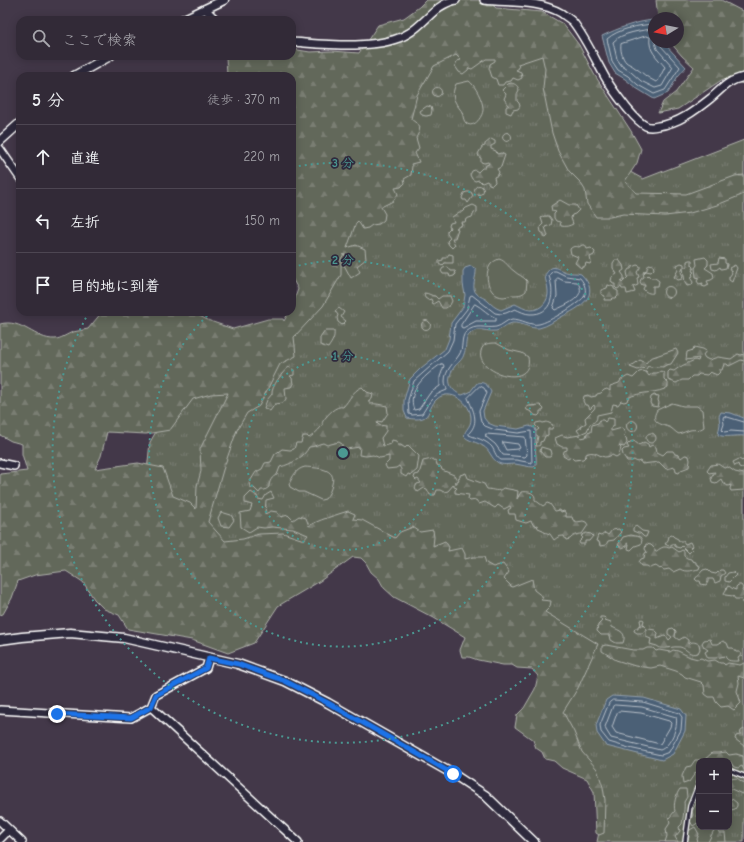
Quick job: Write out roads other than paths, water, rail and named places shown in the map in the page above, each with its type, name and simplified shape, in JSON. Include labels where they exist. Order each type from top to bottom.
[{"type":"street","points":[[190,16],[224,0]]},
{"type":"street","points":[[296,42],[346,45],[390,41],[409,34],[442,4],[456,0]]},
{"type":"street","points":[[484,0],[502,2],[534,2],[560,12],[572,21],[617,96],[631,113],[648,127],[658,127],[673,122],[699,106],[728,82],[744,77]]},
{"type":"street","points":[[205,9],[212,16]]},
{"type":"street","points":[[81,72],[103,60]]},
{"type":"street","points":[[0,141],[16,127]]},
{"type":"street","points":[[0,149],[16,172]]},
{"type":"street","points":[[0,463],[14,466]]},
{"type":"street","points":[[0,640],[70,633],[124,638],[238,664],[285,681],[328,703],[453,774],[485,795],[534,842]]},
{"type":"street","points":[[0,710],[131,718],[151,707],[156,695],[206,668],[209,658]]},
{"type":"street","points":[[151,707],[296,841]]},
{"type":"street","points":[[0,821],[22,842]]},
{"type":"street","points":[[0,839],[9,830]]},
{"type":"lane","points":[[732,771],[744,776]]},
{"type":"lane","points":[[685,842],[690,806],[696,791]]},
{"type":"water","points":[[648,21],[648,48],[669,48],[686,67],[678,76],[668,93],[654,99],[615,73],[609,63],[602,36],[640,22]]},
{"type":"water","points":[[471,266],[476,269],[474,286],[475,292],[501,310],[515,304],[529,310],[535,310],[541,307],[546,301],[548,295],[545,275],[552,268],[568,273],[581,274],[590,289],[586,300],[575,310],[542,327],[536,328],[512,323],[496,331],[478,330],[473,332],[466,340],[463,358],[455,366],[450,375],[451,387],[457,393],[462,395],[470,392],[477,383],[484,383],[487,386],[491,392],[483,411],[484,418],[488,423],[495,426],[518,429],[529,426],[535,428],[536,465],[534,467],[499,463],[485,448],[466,438],[464,436],[471,422],[470,413],[468,407],[459,398],[448,395],[442,396],[433,403],[427,415],[423,418],[407,418],[404,411],[404,400],[410,379],[445,349],[449,339],[451,323],[463,307],[465,295],[463,271],[465,268]]},
{"type":"water","points":[[721,412],[731,413],[744,418],[744,436],[718,435],[720,424],[719,416]]},
{"type":"water","points":[[612,696],[644,698],[681,709],[686,716],[685,731],[673,754],[662,760],[606,746],[597,733],[596,725],[606,700]]}]
